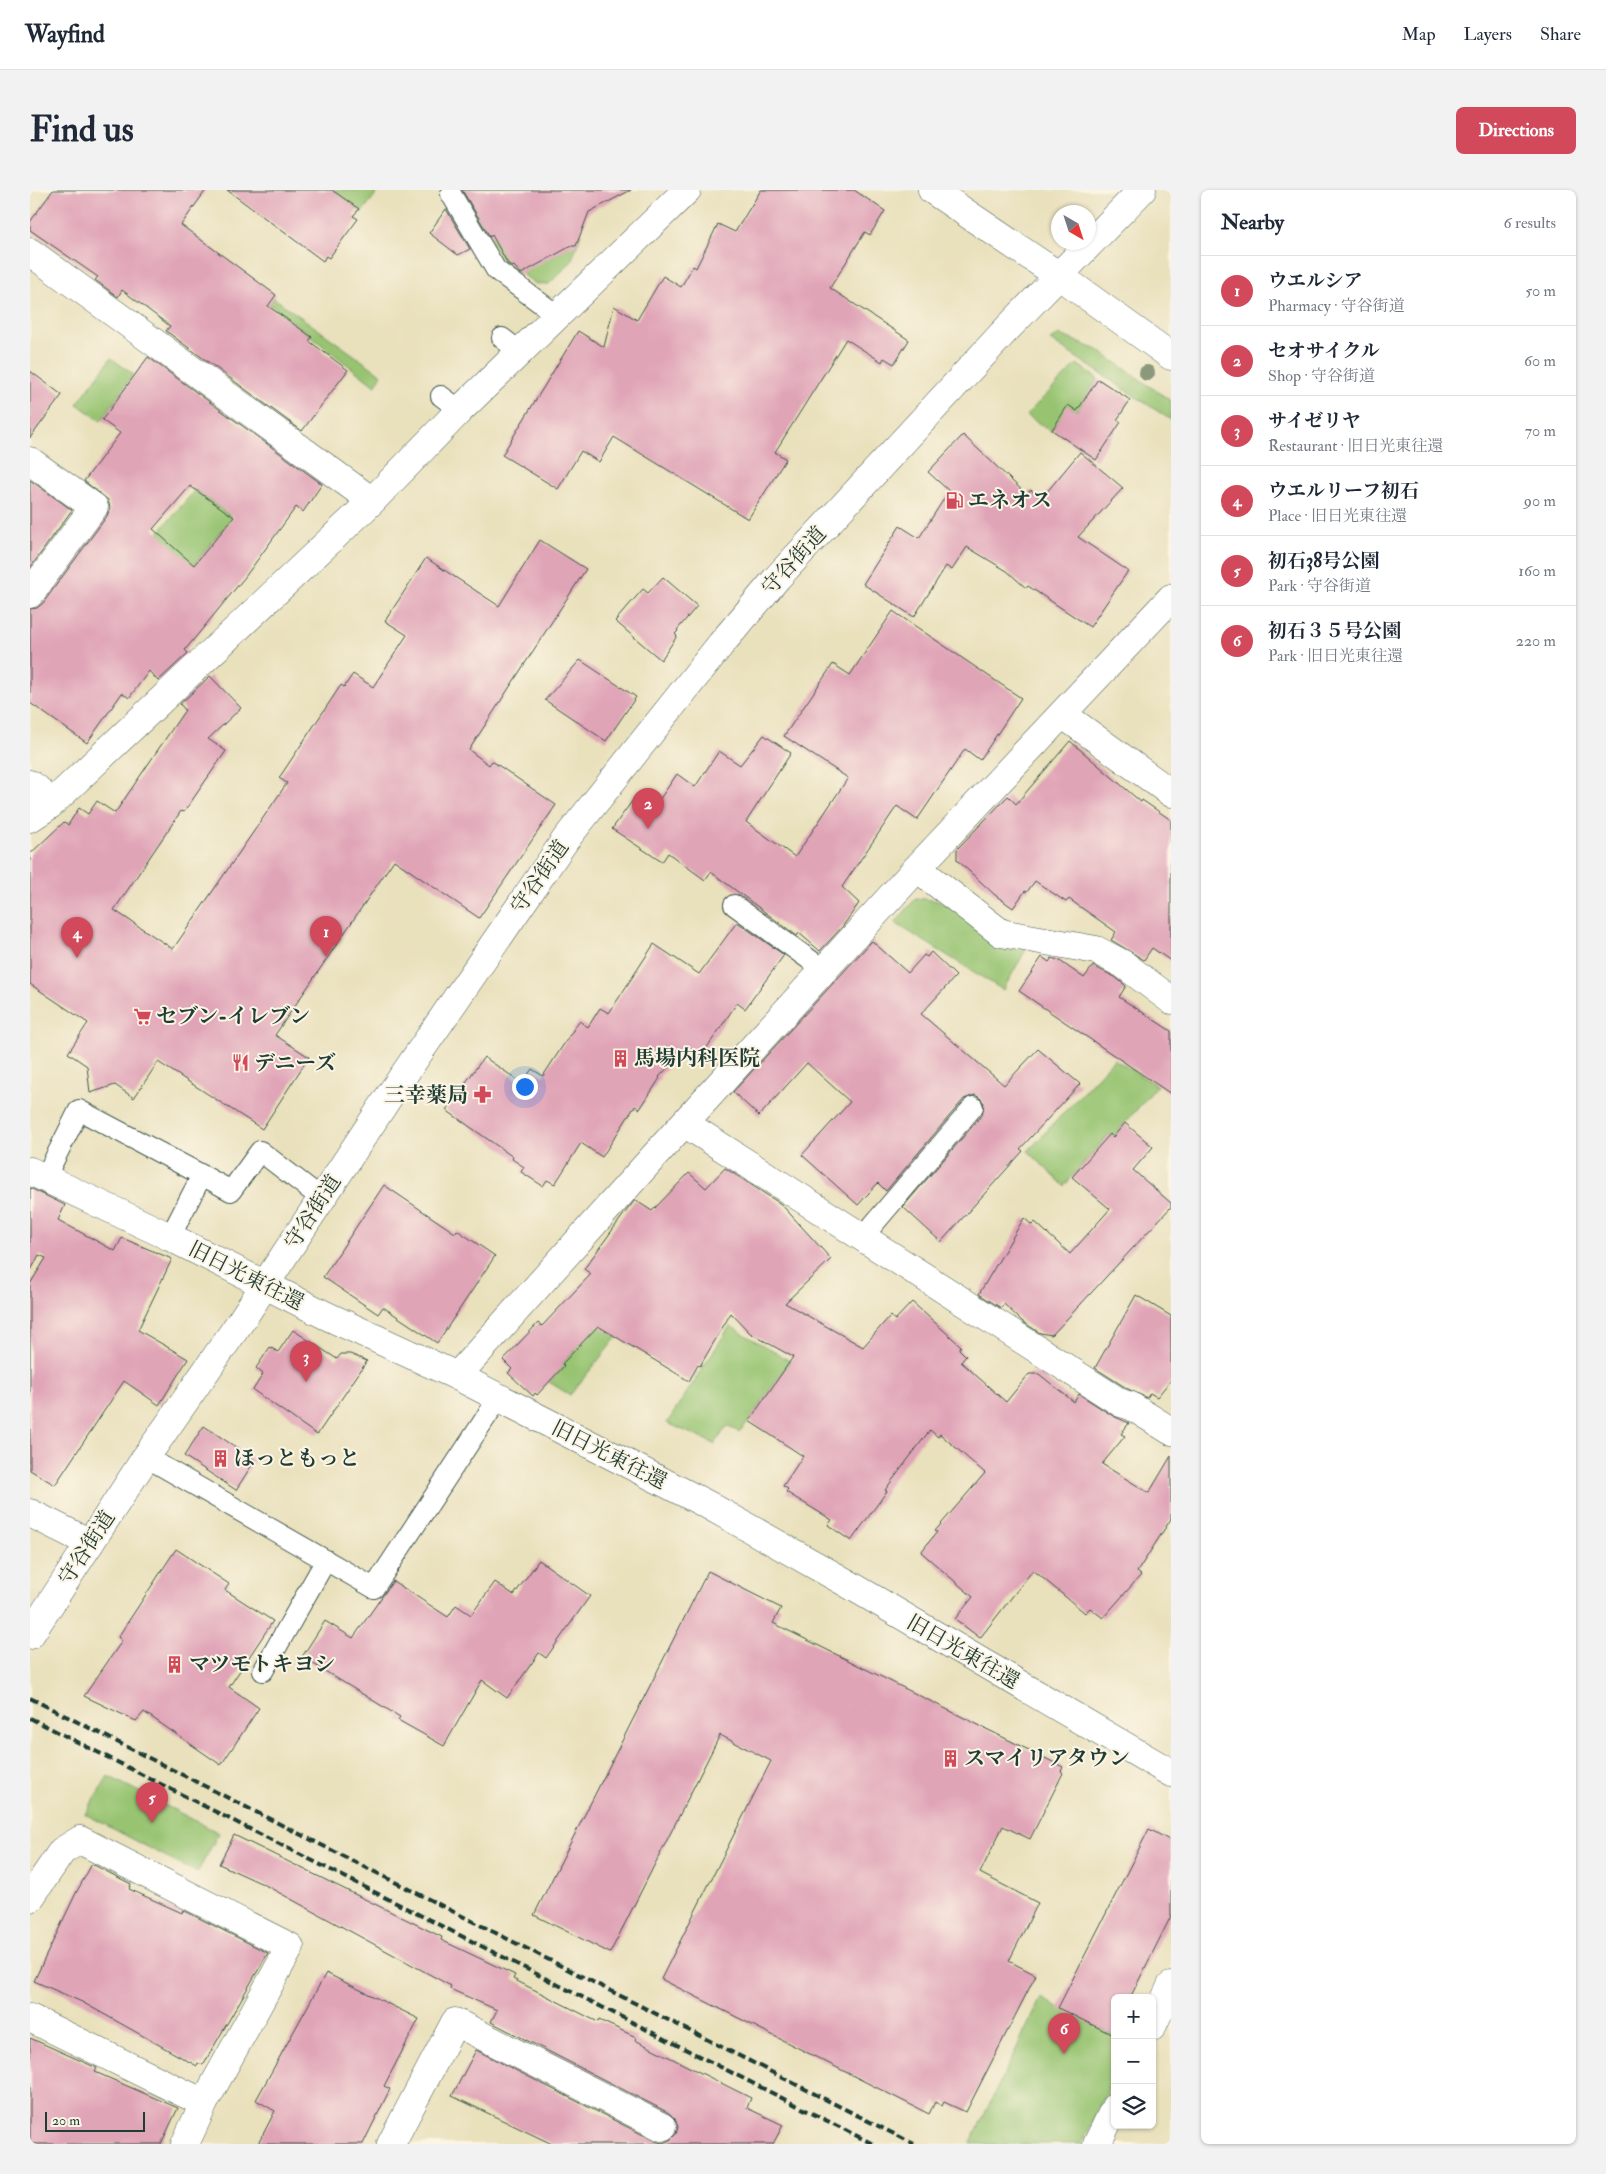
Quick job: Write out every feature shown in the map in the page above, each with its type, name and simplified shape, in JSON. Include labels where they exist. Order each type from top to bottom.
[{"type":"street","points":[[40,811],[372,502],[451,403],[511,345],[558,316],[687,190]]},
{"type":"street","points":[[932,190],[1171,356]]},
{"type":"street","name":"守谷街道","points":[[30,1635],[146,1457],[566,839],[715,651],[778,578],[1058,276],[1142,190]]},
{"type":"street","points":[[30,252],[372,502]]},
{"type":"street","points":[[30,461],[94,507],[30,594]]},
{"type":"street","points":[[456,1376],[917,868],[1171,598]]},
{"type":"street","points":[[1062,714],[1171,792]]},
{"type":"street","points":[[30,784],[38,789],[40,811]]},
{"type":"street","points":[[917,868],[1001,933],[1096,950],[1123,964],[1171,1000]]},
{"type":"street","points":[[684,1123],[861,1239],[1121,1403],[1131,1406],[1171,1431]]},
{"type":"street","name":"旧日光東往還","points":[[37,1175],[456,1376],[708,1506],[845,1582],[1171,1773]]},
{"type":"street","points":[[30,1513],[90,1543]]},
{"type":"street","points":[[30,1898],[62,1851],[80,1840],[290,1947],[204,2103],[185,2144]]},
{"type":"street","points":[[1156,2018],[1171,1986]]},
{"type":"street","points":[[30,2018],[204,2103]]},
{"type":"street","points":[[391,2144],[455,2022],[662,2127]]},
{"type":"street","points":[[1097,2144],[1111,2115]]},
{"type":"lane","points":[[451,194],[496,270],[558,316]]},
{"type":"lane","points":[[734,905],[824,970]]},
{"type":"lane","points":[[861,1239],[973,1107]]},
{"type":"lane","points":[[37,1175],[79,1110],[231,1191],[260,1151],[321,1198]]},
{"type":"lane","points":[[170,1238],[202,1175]]},
{"type":"lane","points":[[146,1457],[374,1588],[498,1399]]},
{"type":"lane","points":[[263,1671],[326,1560]]},
{"type":"green space","points":[[332,190],[371,190],[376,194],[362,212]]},
{"type":"green space","points":[[463,190],[472,190],[510,267],[514,265],[519,274],[504,264]]},
{"type":"green space","points":[[558,190],[581,234],[571,262],[549,284],[536,284],[521,273]]},
{"type":"green space","points":[[274,298],[382,375],[375,386],[269,304]]},
{"type":"green space","points":[[1060,335],[1098,350],[1171,401],[1171,420],[1050,340]]},
{"type":"green space","points":[[111,358],[133,374],[101,421],[77,404]]},
{"type":"green space","points":[[1077,364],[1098,379],[1077,411],[1069,406],[1051,431],[1026,415]]},
{"type":"green space","points":[[195,490],[232,517],[194,565],[134,561]]},
{"type":"green space","points":[[916,898],[940,901],[1027,948],[1003,990],[895,923]]},
{"type":"green space","points":[[1114,1059],[1157,1086],[1113,1137],[1109,1134],[1064,1186],[1028,1151]]},
{"type":"green space","points":[[591,1321],[630,1321],[570,1395],[549,1382],[564,1366],[562,1364],[575,1351]]},
{"type":"green space","points":[[730,1326],[790,1361],[749,1421],[739,1432],[727,1426],[715,1444],[667,1423]]},
{"type":"green space","points":[[108,1776],[219,1833],[197,1873],[85,1814]]},
{"type":"green space","points":[[1041,1998],[1111,2034],[1111,2082],[1082,2144],[970,2144]]},
{"type":"building","points":[[53,190],[206,190],[181,225],[276,295],[268,306],[312,337],[309,341],[348,370],[302,431],[166,331],[170,326],[122,290],[118,297],[95,280],[98,277],[30,230],[30,222]]},
{"type":"building","points":[[227,190],[332,190],[359,209],[353,216],[358,219],[329,258],[326,256],[323,261]]},
{"type":"building","points":[[462,190],[631,190],[589,212],[576,246],[571,246],[521,274],[514,266],[512,267],[508,264],[492,235],[490,237]]},
{"type":"building","points":[[761,190],[854,190],[885,211],[870,235],[865,232],[830,288],[909,340],[894,364],[884,358],[882,362],[846,339],[775,452],[786,459],[748,519],[614,437],[599,462],[581,451],[558,489],[502,455],[578,331],[604,347],[614,306],[637,320],[663,276],[681,287],[693,266],[696,268],[718,224],[735,232]]},
{"type":"building","points":[[446,209],[470,249],[458,255],[429,233]]},
{"type":"building","points":[[148,357],[322,484],[303,512],[296,507],[245,577],[185,650],[188,653],[158,681],[149,671],[129,698],[122,693],[87,743],[30,703],[30,609],[37,608],[43,603],[107,516],[110,508],[108,500],[84,481],[120,433],[102,420]],"holes":[[[190,486],[234,517],[194,565],[153,529]]]},
{"type":"building","points":[[30,371],[62,395],[30,438]]},
{"type":"building","points":[[1098,379],[1130,400],[1117,420],[1121,422],[1096,460],[1052,430],[1068,405],[1077,411]]},
{"type":"building","points":[[963,435],[1026,494],[1031,490],[1041,499],[1080,452],[1123,488],[1078,537],[1128,571],[1090,627],[1028,586],[1026,588],[1007,571],[967,547],[952,570],[946,566],[914,617],[863,584],[900,526],[919,538],[949,491],[928,472]]},
{"type":"building","points":[[30,480],[72,510],[30,568]]},
{"type":"building","points":[[540,540],[586,569],[469,750],[489,765],[492,761],[556,805],[479,918],[394,860],[275,1035],[309,1057],[262,1129],[158,1062],[134,1098],[115,1085],[90,1093],[87,1066],[68,1053],[88,1023],[30,984],[30,854],[64,822],[68,825],[79,808],[88,814],[97,801],[115,813],[185,710],[180,704],[210,676],[241,708],[208,739],[226,751],[184,812],[181,811],[114,910],[173,949],[287,783],[279,778],[341,685],[344,687],[353,674],[373,687],[407,635],[385,621],[426,558],[499,606]]},
{"type":"building","points":[[663,577],[697,606],[677,630],[675,634],[677,636],[661,660],[615,621],[643,589],[648,593]]},
{"type":"building","points":[[893,611],[1021,698],[980,760],[965,749],[917,820],[897,806],[842,887],[859,903],[843,926],[820,951],[799,933],[797,936],[711,872],[705,880],[668,853],[662,862],[612,829],[635,797],[653,809],[677,774],[695,787],[719,751],[740,765],[764,735],[791,753],[746,822],[795,857],[848,778],[784,736],[833,664],[850,675]]},
{"type":"building","points":[[580,660],[636,697],[606,741],[545,700]]},
{"type":"building","points":[[1070,741],[1141,802],[1142,800],[1171,820],[1171,961],[1152,948],[1144,960],[1111,940],[1116,932],[1069,899],[1066,902],[1035,881],[1013,908],[995,895],[957,860],[957,849],[1008,796],[1016,804]]},
{"type":"building","points":[[737,922],[784,955],[745,1009],[737,1003],[698,1061],[685,1049],[659,1077],[640,1109],[635,1106],[602,1157],[581,1143],[555,1184],[547,1180],[543,1186],[521,1172],[524,1167],[512,1159],[513,1157],[446,1110],[484,1057],[522,1083],[532,1069],[543,1076],[579,1021],[588,1027],[600,1008],[609,1013],[654,944],[699,974]]},
{"type":"building","points":[[872,941],[908,973],[924,955],[927,957],[931,952],[956,976],[921,1014],[1004,1085],[1038,1049],[1080,1084],[1020,1149],[1023,1151],[941,1242],[903,1207],[982,1115],[984,1103],[980,1098],[975,1095],[964,1099],[886,1191],[878,1183],[858,1205],[802,1155],[850,1102],[807,1063],[759,1116],[733,1092]]},
{"type":"building","points":[[1042,957],[1049,962],[1052,958],[1060,961],[1084,978],[1093,966],[1115,977],[1126,986],[1119,997],[1171,1031],[1171,1094],[1019,991]]},
{"type":"building","points":[[1125,1123],[1153,1147],[1133,1170],[1171,1203],[1171,1207],[1052,1335],[1040,1333],[1023,1322],[1004,1304],[1001,1308],[979,1294],[1024,1218],[1032,1225],[1035,1222],[1070,1254],[1110,1209],[1072,1177],[1110,1134],[1113,1137]]},
{"type":"building","points":[[725,1168],[781,1204],[831,1259],[785,1303],[863,1347],[890,1316],[895,1320],[912,1302],[961,1346],[959,1349],[966,1356],[961,1362],[1006,1402],[1029,1374],[1039,1374],[1074,1402],[1079,1394],[1113,1416],[1129,1423],[1121,1434],[1125,1436],[1102,1464],[1149,1493],[1171,1456],[1171,1519],[1137,1572],[1141,1575],[1103,1618],[1090,1608],[1085,1613],[1033,1570],[980,1638],[955,1619],[973,1597],[921,1552],[937,1532],[935,1531],[985,1473],[940,1434],[938,1437],[930,1430],[885,1490],[887,1491],[851,1541],[828,1525],[832,1520],[786,1492],[788,1489],[783,1486],[803,1456],[749,1421],[793,1357],[750,1333],[731,1313],[689,1381],[598,1326],[562,1364],[564,1366],[537,1395],[535,1393],[533,1396],[508,1373],[512,1369],[503,1360],[538,1323],[542,1326],[591,1274],[584,1269],[635,1200],[652,1211],[689,1173],[706,1188]]},
{"type":"building","points":[[384,1185],[455,1233],[457,1230],[495,1256],[437,1343],[383,1307],[378,1314],[323,1277]]},
{"type":"building","points":[[30,1188],[65,1205],[58,1220],[115,1251],[122,1238],[172,1259],[138,1330],[188,1359],[159,1405],[124,1381],[55,1485],[30,1470],[30,1284],[46,1258],[39,1255],[30,1272]]},
{"type":"building","points":[[1136,1295],[1171,1316],[1171,1380],[1157,1397],[1150,1393],[1147,1398],[1128,1389],[1095,1368]]},
{"type":"building","points":[[293,1330],[337,1359],[341,1354],[350,1354],[367,1361],[317,1435],[253,1390],[263,1374],[256,1368],[270,1347],[278,1352]]},
{"type":"building","name":"ほっともっと","points":[[204,1426],[255,1460],[236,1490],[184,1456]]},
{"type":"building","name":"マツモトキヨシ","points":[[176,1549],[229,1584],[225,1590],[273,1621],[229,1687],[259,1708],[221,1765],[144,1712],[136,1721],[84,1696],[122,1641],[118,1637]]},
{"type":"building","points":[[539,1560],[590,1596],[546,1658],[539,1653],[507,1698],[482,1680],[444,1746],[398,1720],[400,1717],[302,1657],[325,1621],[353,1638],[393,1581],[448,1617],[456,1605],[471,1615],[495,1582],[514,1595]]},
{"type":"building","points":[[708,1571],[781,1608],[773,1623],[1063,1767],[1061,1771],[1063,1773],[1030,1839],[1003,1826],[980,1873],[1038,1903],[1009,1961],[1036,1975],[966,2112],[944,2102],[942,2106],[935,2102],[929,2114],[661,1979],[771,1761],[720,1735],[610,1953],[534,1915]]},
{"type":"building","points":[[1149,1829],[1171,1841],[1171,1916],[1132,1994],[1111,1994],[1111,2034],[1058,2008]]},
{"type":"building","points":[[234,1835],[442,1937],[441,1940],[515,1975],[513,1979],[598,2022],[599,2020],[636,2037],[635,2040],[751,2098],[747,2108],[783,2125],[773,2144],[552,2144],[452,2096],[476,2050],[655,2141],[662,2143],[670,2140],[676,2134],[678,2127],[675,2119],[669,2113],[491,2022],[497,2010],[450,1989],[451,1986],[265,1885],[219,1864]]},
{"type":"building","points":[[92,1864],[131,1884],[129,1889],[182,1913],[183,1910],[268,1953],[203,2065],[198,2063],[197,2066],[82,2002],[34,1981]]},
{"type":"building","points":[[326,1973],[419,2019],[384,2086],[390,2089],[363,2144],[258,2144],[275,2111],[256,2100]]},
{"type":"building","points":[[30,2038],[97,2068],[95,2072],[178,2108],[161,2144],[30,2144]]},
{"type":"railway","points":[[30,1698],[914,2144]]},
{"type":"railway","points":[[30,1718],[873,2144]]},
{"type":"place","name":"エネオス","points":[[954,500]]},
{"type":"place","name":"セオサイクル","points":[[648,829]]},
{"type":"place","name":"ウエルシア","points":[[326,957]]},
{"type":"place","name":"ウエルリーフ初石","points":[[77,958]]},
{"type":"place","name":"セブン-イレブン","points":[[142,1016]]},
{"type":"place","name":"馬場内科医院","points":[[620,1058]]},
{"type":"place","name":"デニーズ","points":[[240,1063]]},
{"type":"place","name":"三幸薬局","points":[[482,1095]]},
{"type":"place","name":"サイゼリヤ","points":[[306,1382]]},
{"type":"place","name":"ほっともっと","points":[[220,1458]]},
{"type":"place","name":"マツモトキヨシ","points":[[175,1664]]},
{"type":"place","name":"スマイリアタウン","points":[[950,1758]]},
{"type":"place","name":"初石38号公園","points":[[152,1823]]},
{"type":"place","name":"初石３５号公園","points":[[1064,2054]]}]
